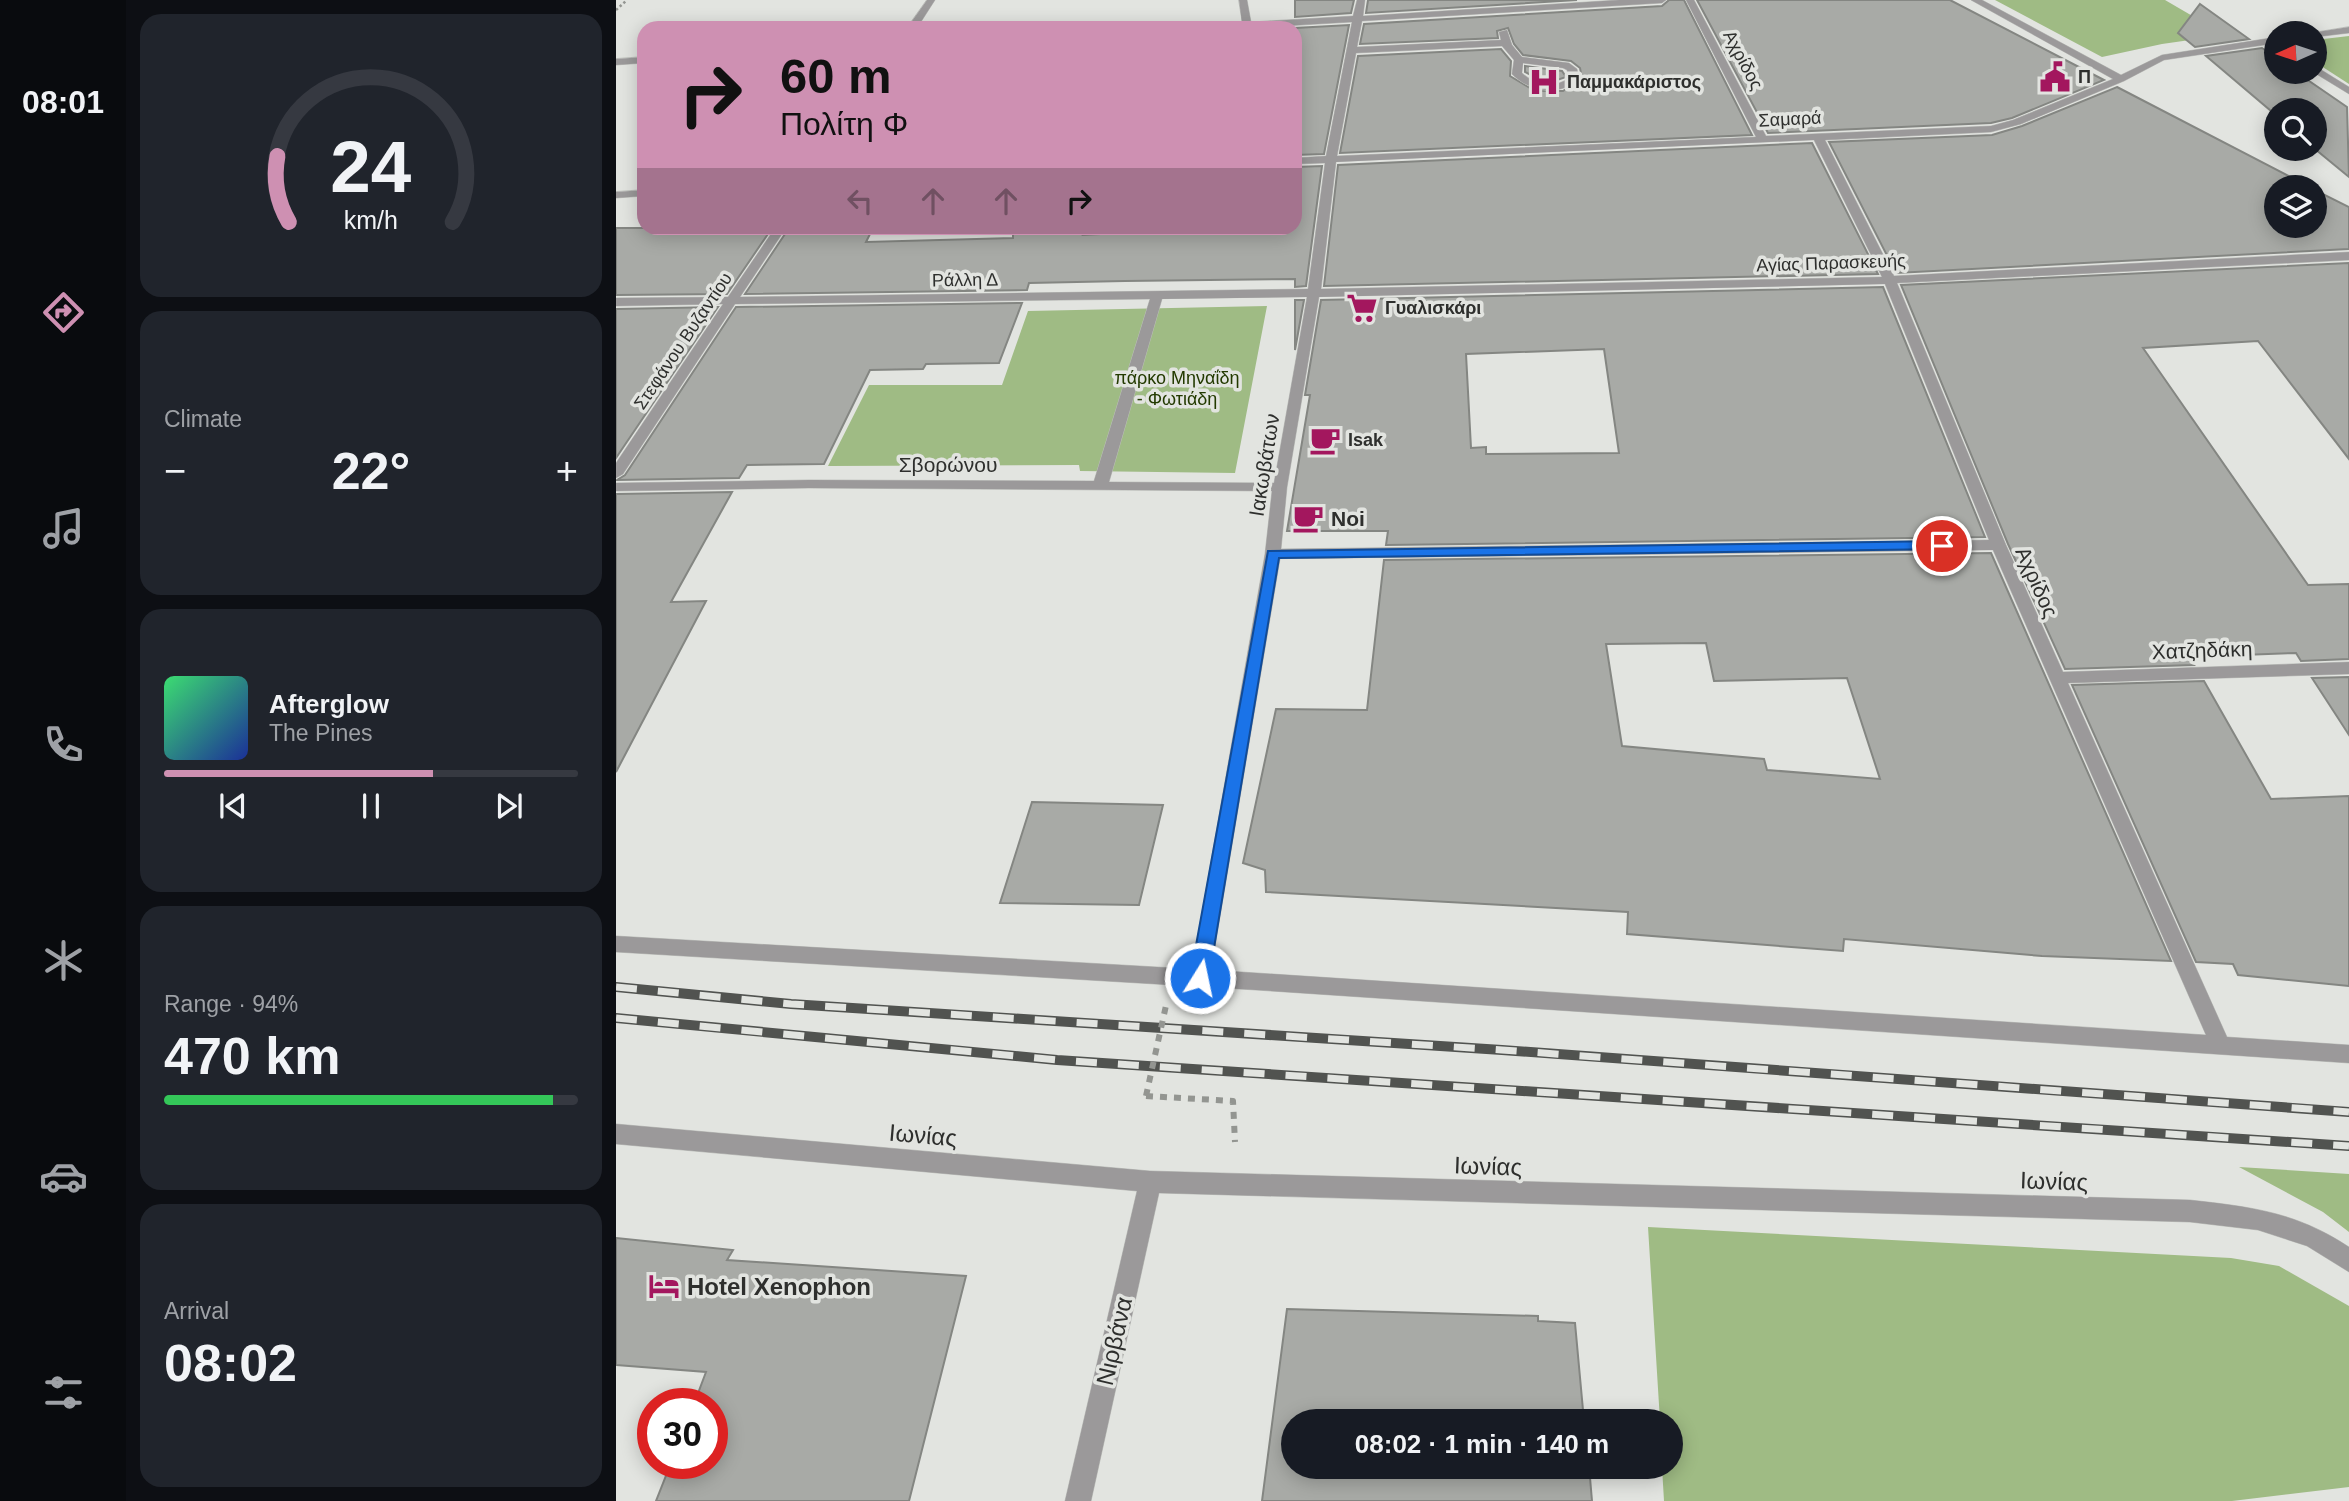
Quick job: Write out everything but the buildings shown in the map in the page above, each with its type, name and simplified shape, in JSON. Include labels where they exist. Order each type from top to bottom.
[{"type":"street","points":[[917,21],[931,0]]},
{"type":"street","points":[[1243,0],[1246,21]]},
{"type":"street","name":"Ιακωβάτων","points":[[1200,978],[1273,554],[1280,487],[1314,293],[1331,159],[1361,0]]},
{"type":"street","points":[[1302,22],[1662,0]]},
{"type":"street","name":"Αχρίδος","points":[[1690,0],[1762,138]]},
{"type":"street","points":[[1975,0],[2121,79]]},
{"type":"street","points":[[2328,32],[2349,30]]},
{"type":"street","points":[[1352,50],[1505,38],[1519,60],[1517,74],[1533,86],[1563,87],[1574,79],[1572,69],[1566,65],[1519,60]]},
{"type":"street","name":"Σαμαρά","points":[[1302,161],[1991,129],[2017,122],[2121,79],[2162,58],[2264,42]]},
{"type":"street","points":[[616,62],[637,60]]},
{"type":"street","points":[[2328,77],[2349,90]]},
{"type":"street","name":"Αχρίδος","points":[[1817,135],[1890,279],[1998,545],[2221,1046]]},
{"type":"street","points":[[616,195],[637,194]]},
{"type":"street","name":"Στεφάνου Βυζαντίου","points":[[616,474],[775,235]]},
{"type":"street","name":"Αγίας Παρασκευής","points":[[1314,293],[1890,279],[2349,256]]},
{"type":"street","name":"Ράλλη Δ","points":[[616,302],[1314,293]]},
{"type":"street","points":[[1100,486],[1157,296]]},
{"type":"street","name":"Σβορώνου","points":[[616,487],[809,484],[1280,487]]},
{"type":"street","points":[[1273,554],[1998,545]]},
{"type":"street","name":"Χατζηδάκη","points":[[2057,678],[2349,668]]},
{"type":"street","points":[[616,944],[1200,978],[2349,1054]]},
{"type":"street","name":"Ιωνίας","points":[[616,1134],[1150,1182],[2190,1211],[2258,1219],[2314,1237],[2349,1261]]},
{"type":"street","name":"Νιρβάνα","points":[[1078,1501],[1150,1182]]},
{"type":"path","points":[[616,10],[627,0]]},
{"type":"path","points":[[1167,1001],[1146,1096],[1233,1101]]},
{"type":"green space","points":[[1995,0],[2165,0],[2225,35],[2162,44],[2102,57]]},
{"type":"green space","points":[[2349,36],[2349,84],[2328,70],[2328,38]]},
{"type":"green space","name":"πάρκο Μηναΐδη - Φωτιάδη","points":[[1267,306],[1235,473],[1080,471],[1079,465],[828,466],[869,385],[1002,385],[1028,311]]},
{"type":"green space","points":[[2239,1167],[2349,1174],[2349,1232],[2323,1212]]},
{"type":"green space","points":[[1648,1227],[2231,1258],[2279,1266],[2349,1306],[2349,1487],[2232,1501],[1664,1501],[1663,1479],[1683,1479],[1683,1409],[1659,1409]]},
{"type":"railway","points":[[616,987],[791,1004],[1502,1050],[2349,1112]]},
{"type":"railway","points":[[616,1018],[1057,1060],[2349,1146]]},
{"type":"place","name":"Π","points":[[2055,77]]},
{"type":"place","name":"Παμμακάριστος","points":[[1544,82]]},
{"type":"place","name":"Γυαλισκάρι","points":[[1362,308]]},
{"type":"place","name":"Isak","points":[[1325,440]]},
{"type":"place","name":"Noi","points":[[1308,518]]},
{"type":"place","name":"Hotel Xenophon","points":[[664,1286]]},
{"type":"route","points":[[1200,978],[1273,554],[1942,546]]}]
